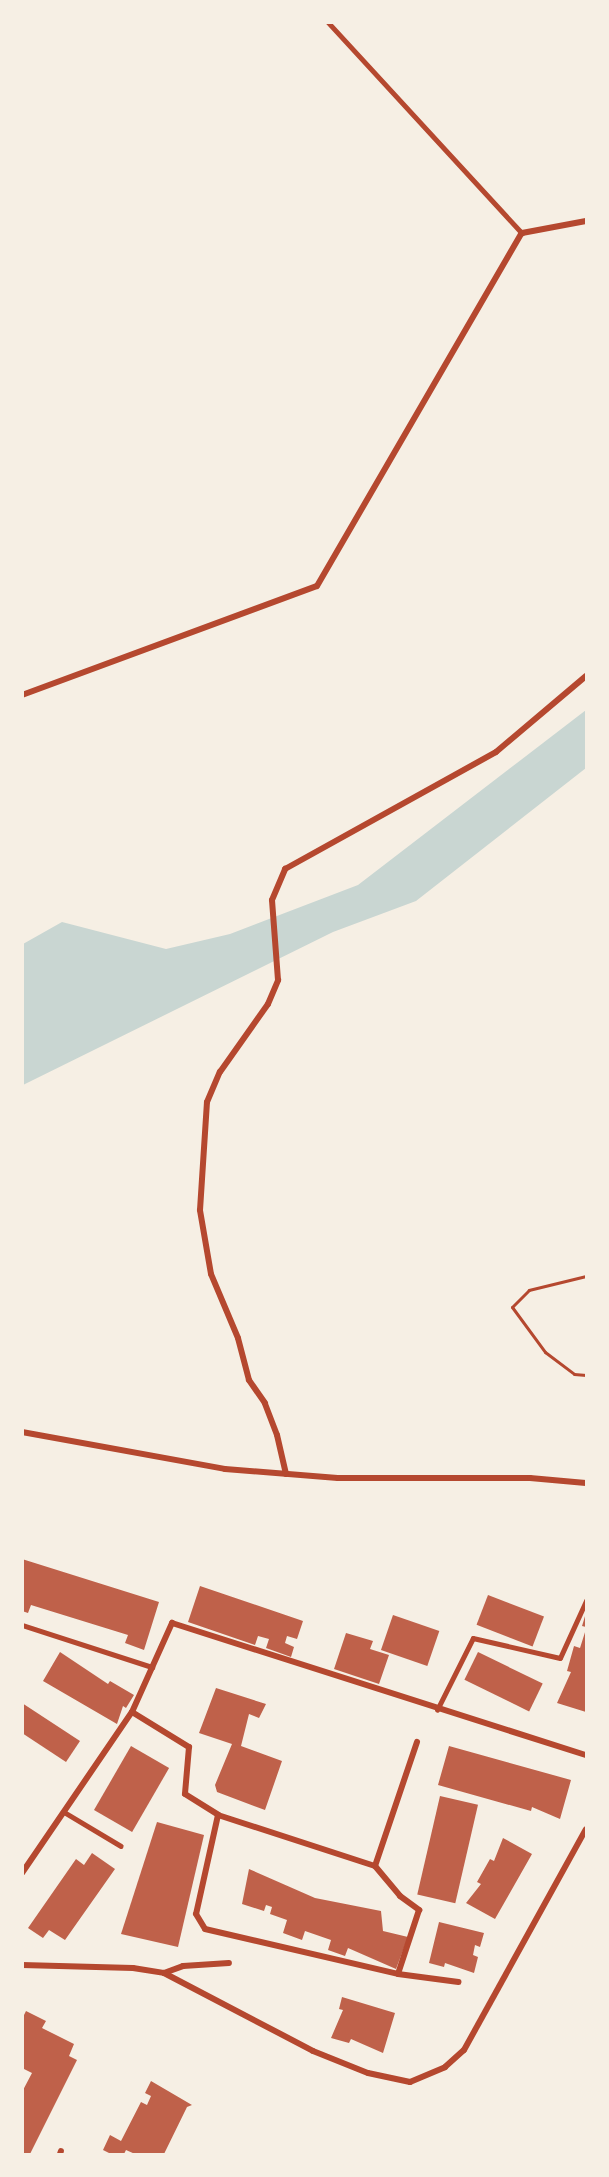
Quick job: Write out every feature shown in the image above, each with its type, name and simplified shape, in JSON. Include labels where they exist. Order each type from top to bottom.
[{"type":"street","points":[[22,695],[317,586],[522,232],[586,221]]},
{"type":"street","points":[[286,1474],[277,1435],[265,1403],[249,1380],[238,1338],[211,1274],[200,1210],[207,1102],[220,1072],[252,1022],[268,1004],[278,980],[272,900],[285,869],[496,752],[586,676]]},
{"type":"street","points":[[22,1432],[225,1469],[286,1474],[586,1483]]},
{"type":"street","points":[[22,1873],[132,1712],[172,1623],[437,1710],[586,1755]]},
{"type":"street","points":[[132,1712],[189,1747],[185,1794],[218,1815],[375,1866],[400,1896],[419,1910],[398,1974]]},
{"type":"street","points":[[375,1866],[417,1742]]},
{"type":"street","points":[[218,1815],[196,1914],[205,1929],[398,1974],[458,1982]]},
{"type":"street","points":[[22,1965],[133,1968],[164,1973],[314,2051],[368,2073],[410,2082],[445,2067],[464,2050],[586,1829]]},
{"type":"street","points":[[164,1973],[183,1966],[229,1963]]},
{"type":"lane","points":[[328,22],[522,232]]},
{"type":"lane","points":[[437,1710],[473,1638],[560,1658],[586,1601]]},
{"type":"lane","points":[[22,1625],[152,1668]]},
{"type":"lane","points":[[64,1812],[121,1846]]},
{"type":"path","points":[[586,1276],[529,1290],[512,1307],[545,1352],[574,1374],[586,1374]]},
{"type":"shaded area","points":[[586,710],[586,768],[416,901],[333,932],[23,1085],[23,944],[62,922],[166,949],[230,934],[358,885]]},
{"type":"building","points":[[22,1559],[159,1602],[144,1650],[125,1643],[128,1635],[31,1605],[28,1613],[22,1611]]},
{"type":"building","points":[[200,1586],[303,1621],[297,1639],[287,1636],[285,1643],[294,1647],[291,1657],[266,1648],[269,1639],[258,1636],[255,1645],[188,1622]]},
{"type":"building","points":[[488,1595],[544,1617],[533,1646],[477,1625]]},
{"type":"building","points":[[586,1613],[586,1627],[582,1626]]},
{"type":"building","points":[[393,1615],[439,1631],[427,1666],[381,1650]]},
{"type":"building","points":[[586,1629],[586,1712],[557,1703],[571,1672],[567,1671],[574,1646],[580,1648]]},
{"type":"building","points":[[346,1633],[373,1641],[370,1649],[389,1655],[379,1684],[334,1669]]},
{"type":"building","points":[[60,1652],[108,1684],[110,1681],[134,1695],[126,1708],[123,1706],[117,1724],[43,1681]]},
{"type":"building","points":[[478,1652],[543,1684],[529,1711],[464,1680]]},
{"type":"building","points":[[216,1688],[266,1704],[259,1718],[249,1714],[241,1746],[282,1761],[265,1810],[217,1792],[215,1785],[232,1744],[199,1733]]},
{"type":"building","points":[[22,1703],[80,1741],[66,1762],[22,1733]]},
{"type":"building","points":[[131,1746],[169,1768],[132,1832],[94,1810]]},
{"type":"building","points":[[449,1746],[571,1780],[560,1819],[532,1807],[531,1811],[438,1785]]},
{"type":"building","points":[[440,1796],[478,1805],[455,1903],[417,1894]]},
{"type":"building","points":[[157,1822],[204,1835],[178,1947],[121,1934]]},
{"type":"building","points":[[503,1838],[532,1854],[495,1919],[466,1903],[481,1884],[477,1882],[490,1859],[494,1861]]},
{"type":"building","points":[[92,1853],[115,1869],[65,1940],[49,1930],[43,1938],[28,1928],[76,1859],[84,1865]]},
{"type":"building","points":[[249,1869],[315,1898],[381,1911],[383,1931],[408,1937],[396,1969],[348,1948],[345,1956],[328,1950],[331,1940],[305,1931],[302,1940],[283,1933],[287,1920],[270,1914],[272,1907],[266,1905],[264,1911],[242,1904]]},
{"type":"building","points":[[439,1922],[484,1933],[480,1947],[475,1945],[473,1955],[478,1957],[474,1973],[445,1963],[444,1967],[429,1963]]},
{"type":"building","points":[[342,1997],[395,2013],[383,2053],[351,2039],[349,2043],[331,2038],[343,2010],[339,2009]]},
{"type":"building","points":[[26,2011],[46,2021],[42,2028],[74,2044],[69,2056],[77,2060],[30,2154],[22,2154],[22,2092],[32,2073],[22,2068],[22,2019]]},
{"type":"building","points":[[151,2081],[192,2105],[187,2107],[164,2154],[135,2154],[126,2150],[124,2154],[111,2154],[103,2150],[110,2135],[121,2141],[141,2102],[147,2105],[151,2096],[145,2093]]}]
